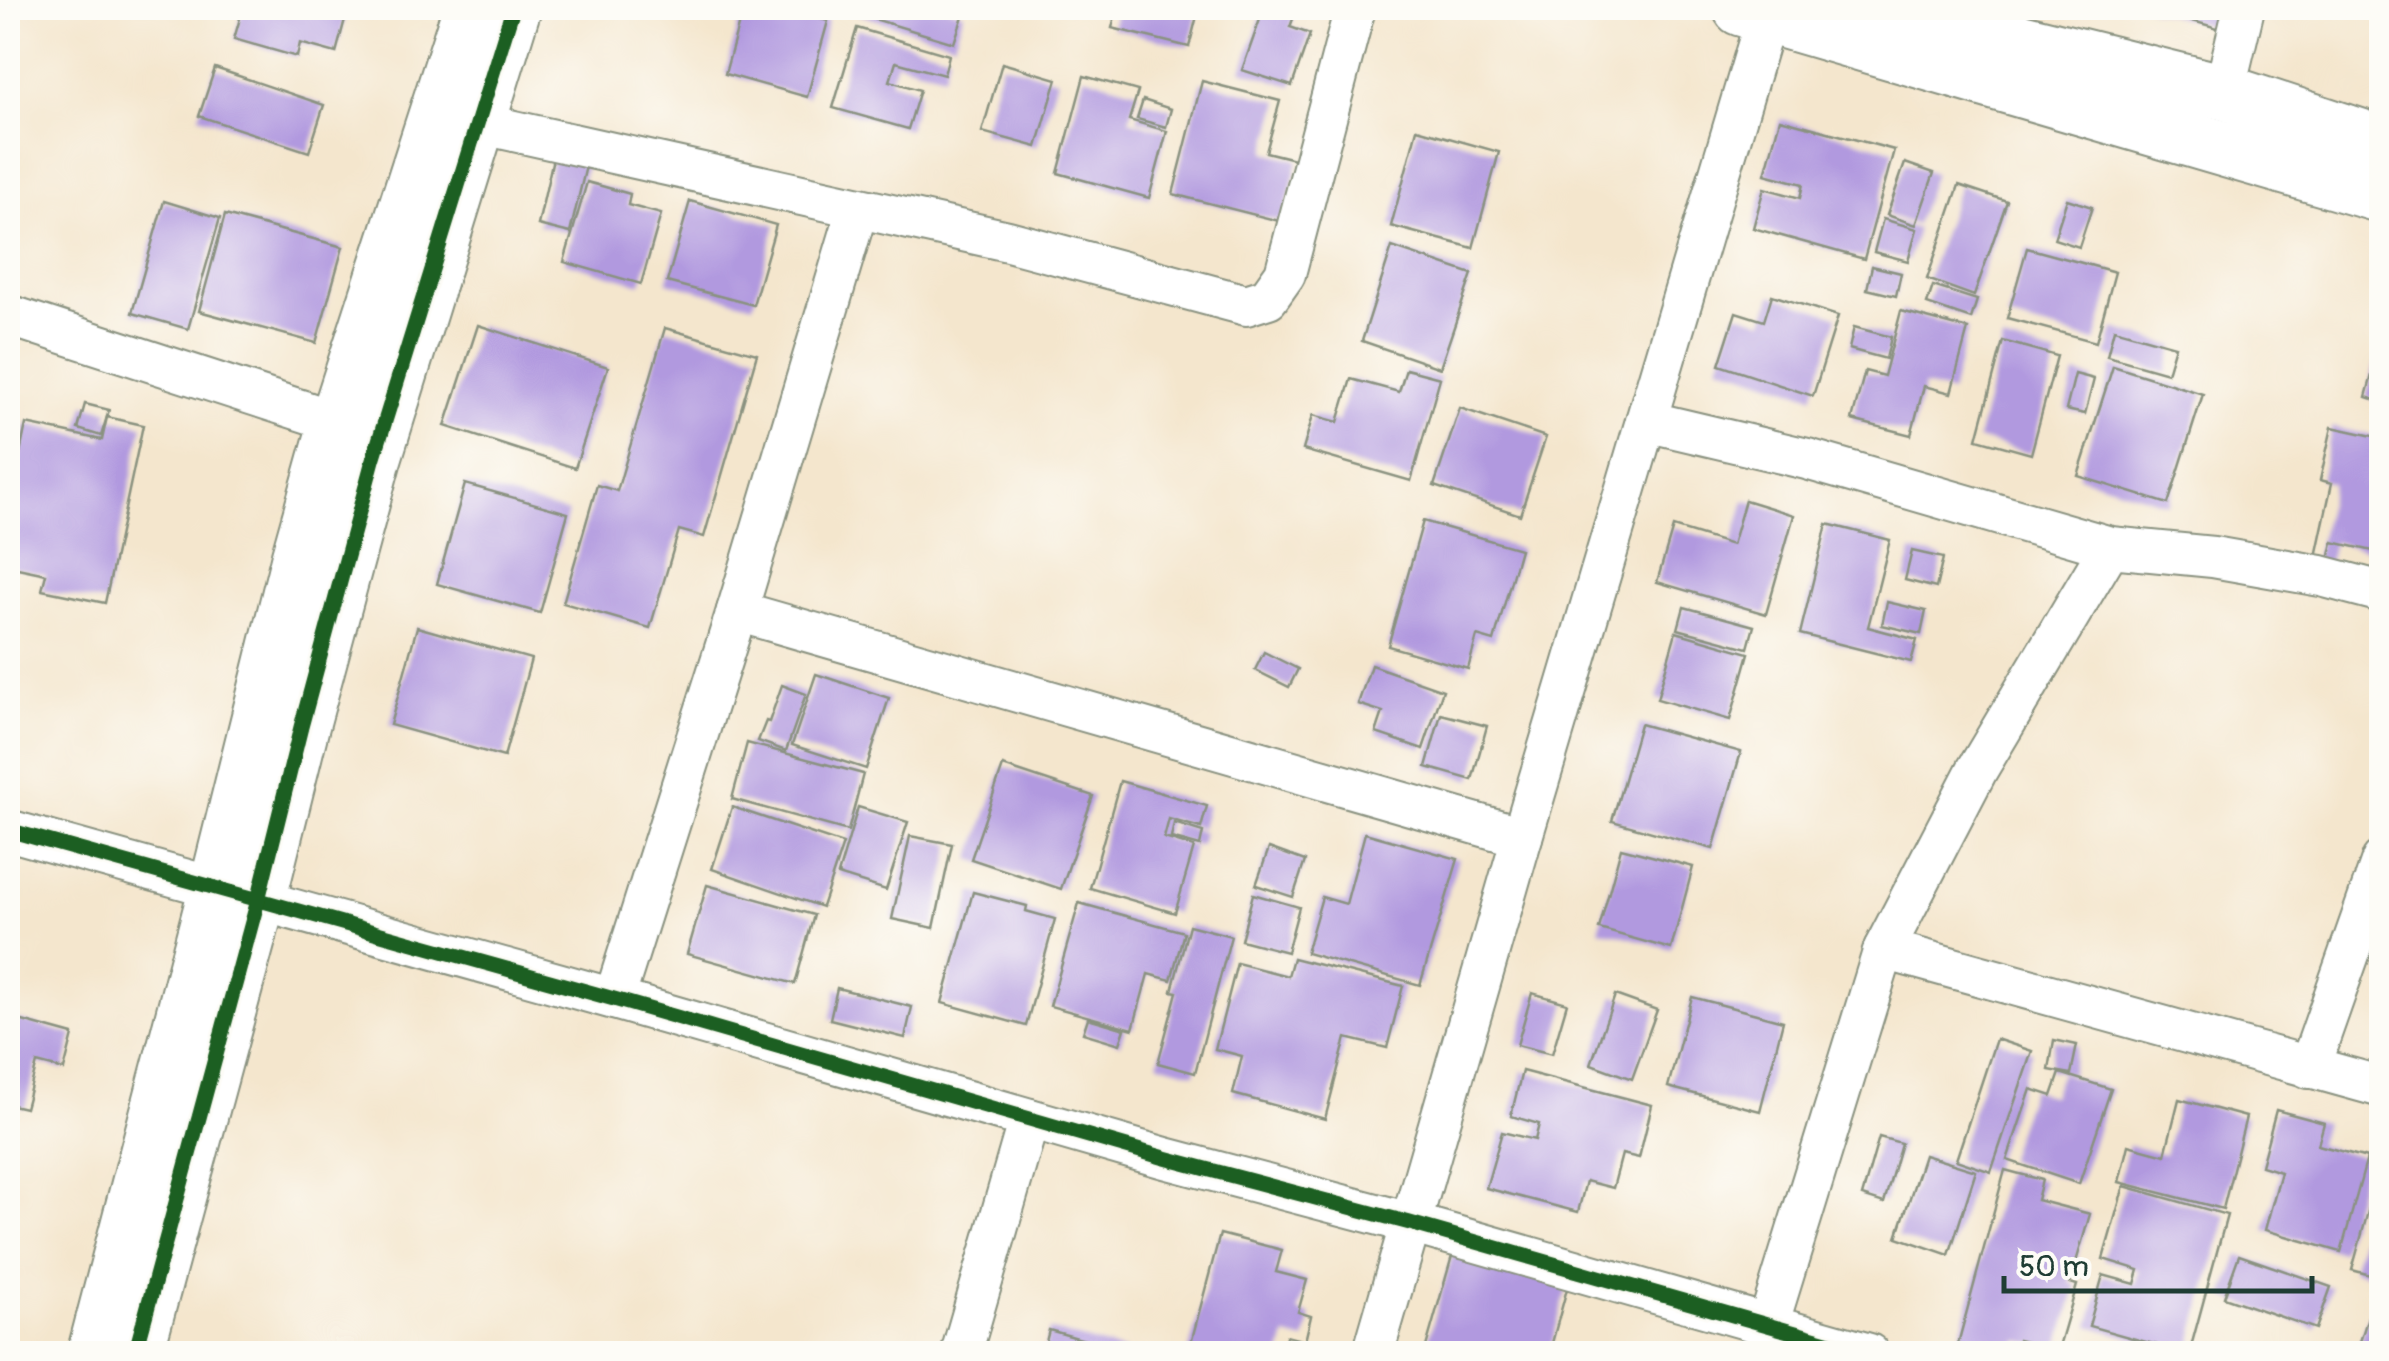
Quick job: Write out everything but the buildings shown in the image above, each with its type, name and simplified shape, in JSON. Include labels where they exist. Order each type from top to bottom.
[{"type":"street","points":[[134,1354],[237,894],[270,668],[337,422],[471,8]]},
{"type":"street","points":[[94,1354],[237,894],[301,727],[373,460],[513,8]]},
{"type":"street","points":[[478,122],[1008,242],[1246,306],[1268,298],[1284,274],[1356,8]]},
{"type":"street","points":[[1904,8],[2224,92],[2382,144]]},
{"type":"street","points":[[2224,92],[2244,8]]},
{"type":"street","points":[[1374,1354],[1646,422],[1754,11],[2382,194]]},
{"type":"street","points":[[614,998],[737,611],[858,208]]},
{"type":"street","points":[[8,315],[337,422]]},
{"type":"street","points":[[1646,422],[1807,459],[2110,547],[2213,556],[2382,592]]},
{"type":"street","points":[[1768,1326],[1884,949],[1977,770],[2110,547]]},
{"type":"street","points":[[737,611],[1522,837]]},
{"type":"street","points":[[8,830],[1868,1354]]},
{"type":"street","points":[[2309,1068],[2382,860]]},
{"type":"street","points":[[1884,949],[2382,1087]]},
{"type":"street","points":[[961,1354],[1029,1119]]},
{"type":"cycle path","points":[[135,1354],[373,460],[513,8]]},
{"type":"cycle path","points":[[8,830],[1869,1354]]}]
